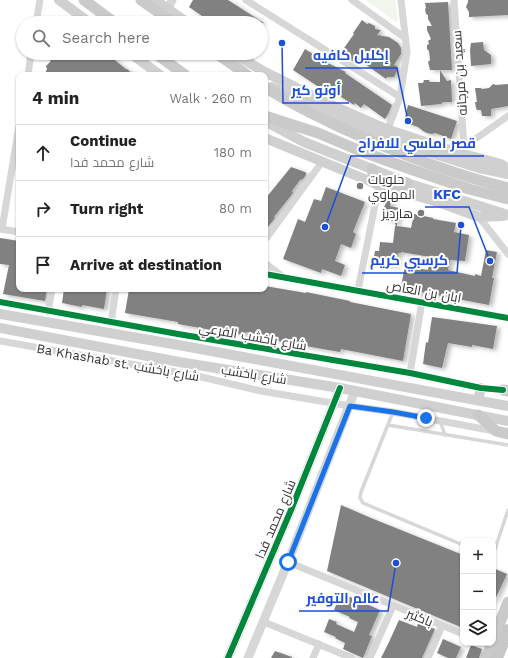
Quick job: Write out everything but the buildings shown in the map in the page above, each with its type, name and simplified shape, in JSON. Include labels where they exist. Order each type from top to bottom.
[{"type":"highway","points":[[497,658],[508,630]]},
{"type":"main road","points":[[59,0],[81,16]]},
{"type":"main road","points":[[84,0],[106,16]]},
{"type":"main road","points":[[141,0],[164,16]]},
{"type":"main road","points":[[155,0],[170,4],[181,16]]},
{"type":"main road","points":[[140,60],[156,72]]},
{"type":"main road","points":[[165,60],[181,72]]},
{"type":"main road","points":[[226,60],[243,72]]},
{"type":"main road","points":[[245,60],[265,72]]},
{"type":"main road","points":[[268,73],[328,103],[388,129],[460,150],[501,164],[508,169]]},
{"type":"main road","points":[[268,84],[308,104],[416,148],[479,168],[508,174]]},
{"type":"main road","points":[[268,89],[311,114],[368,140],[423,162],[476,180],[508,188]]},
{"type":"main road","points":[[268,117],[318,133],[363,152],[469,189],[508,199]]},
{"type":"main road","points":[[268,123],[304,142],[407,183],[508,215]]},
{"type":"main road","points":[[268,139],[396,191],[438,202],[479,217],[508,215]]},
{"type":"main road","points":[[372,169],[377,184]]},
{"type":"main road","points":[[396,191],[407,183]]},
{"type":"main road","name":"شارع باخشب","points":[[0,314],[508,406]]},
{"type":"main road","name":"شارع باخشب","points":[[0,328],[179,362],[340,388],[508,421]]},
{"type":"main road","points":[[478,400],[481,388]]},
{"type":"main road","points":[[478,415],[502,432]]},
{"type":"main road","points":[[496,629],[508,602]]},
{"type":"main road","points":[[486,658],[489,646]]},
{"type":"street","points":[[37,16],[40,0]]},
{"type":"street","points":[[352,0],[405,38]]},
{"type":"street","points":[[388,129],[400,97],[407,52],[400,0]]},
{"type":"street","name":"سعيد بن مرجانه","points":[[454,0],[460,150]]},
{"type":"street","points":[[249,1],[400,97]]},
{"type":"street","points":[[28,72],[30,60]]},
{"type":"street","points":[[460,150],[508,116]]},
{"type":"street","points":[[16,143],[1,229],[16,232]]},
{"type":"street","points":[[268,236],[322,162]]},
{"type":"street","points":[[358,290],[377,184]]},
{"type":"street","points":[[479,217],[508,254]]},
{"type":"street","points":[[268,264],[284,277]]},
{"type":"street","name":"ابان بن العاص","points":[[268,274],[508,318]]},
{"type":"street","points":[[48,312],[51,292]]},
{"type":"street","points":[[111,322],[116,292]]},
{"type":"street","name":"شارع باخشب الفرعي","points":[[0,302],[48,312],[410,373],[481,388],[506,391]]},
{"type":"street","points":[[410,373],[422,302]]},
{"type":"street","name":"Ba Khashab st. شارع باخشب","points":[[0,341],[193,375],[261,391],[393,412],[502,432]]},
{"type":"street","points":[[223,354],[225,342]]},
{"type":"street","name":"شارع محمد فدا","points":[[228,658],[291,510],[340,388]]},
{"type":"street","name":"شارع محمد فدا","points":[[248,658],[264,622],[355,391]]},
{"type":"street","name":"باكثير","points":[[288,562],[460,633]]},
{"type":"street","points":[[370,658],[393,606]]},
{"type":"street","points":[[264,622],[352,658]]},
{"type":"street","points":[[431,657],[442,626]]},
{"type":"street","points":[[313,658],[319,644]]},
{"type":"lane","points":[[144,366],[179,362]]},
{"type":"lane","points":[[393,412],[361,492],[360,498],[363,503],[460,544]]},
{"type":"lane","points":[[440,421],[445,435]]},
{"type":"lane","points":[[388,425],[508,445]]},
{"type":"lane","points":[[500,444],[502,432]]},
{"type":"lane","points":[[496,546],[508,510]]},
{"type":"shaded area","points":[[366,0],[395,0],[398,20],[396,22]]},
{"type":"cycle path","points":[[268,275],[508,318]]},
{"type":"cycle path","points":[[0,302],[410,373],[481,388],[503,390]]},
{"type":"cycle path","points":[[228,658],[291,510],[340,388]]},
{"type":"place","name":"أوتو كير","points":[[282,43]]},
{"type":"place","name":"إكليل كافيه","points":[[408,121]]},
{"type":"place","name":"حلويات المهاوي","points":[[360,186]]},
{"type":"place","name":"هارديز","points":[[421,213]]},
{"type":"place","name":"كرسبي كريم","points":[[461,225]]},
{"type":"place","name":"قصر اماسي للافراح","points":[[325,227]]},
{"type":"place","name":"KFC","points":[[490,261]]},
{"type":"place","name":"عالم التوفير","points":[[396,563]]},
{"type":"route","points":[[288,562],[350,406],[426,418]]}]
